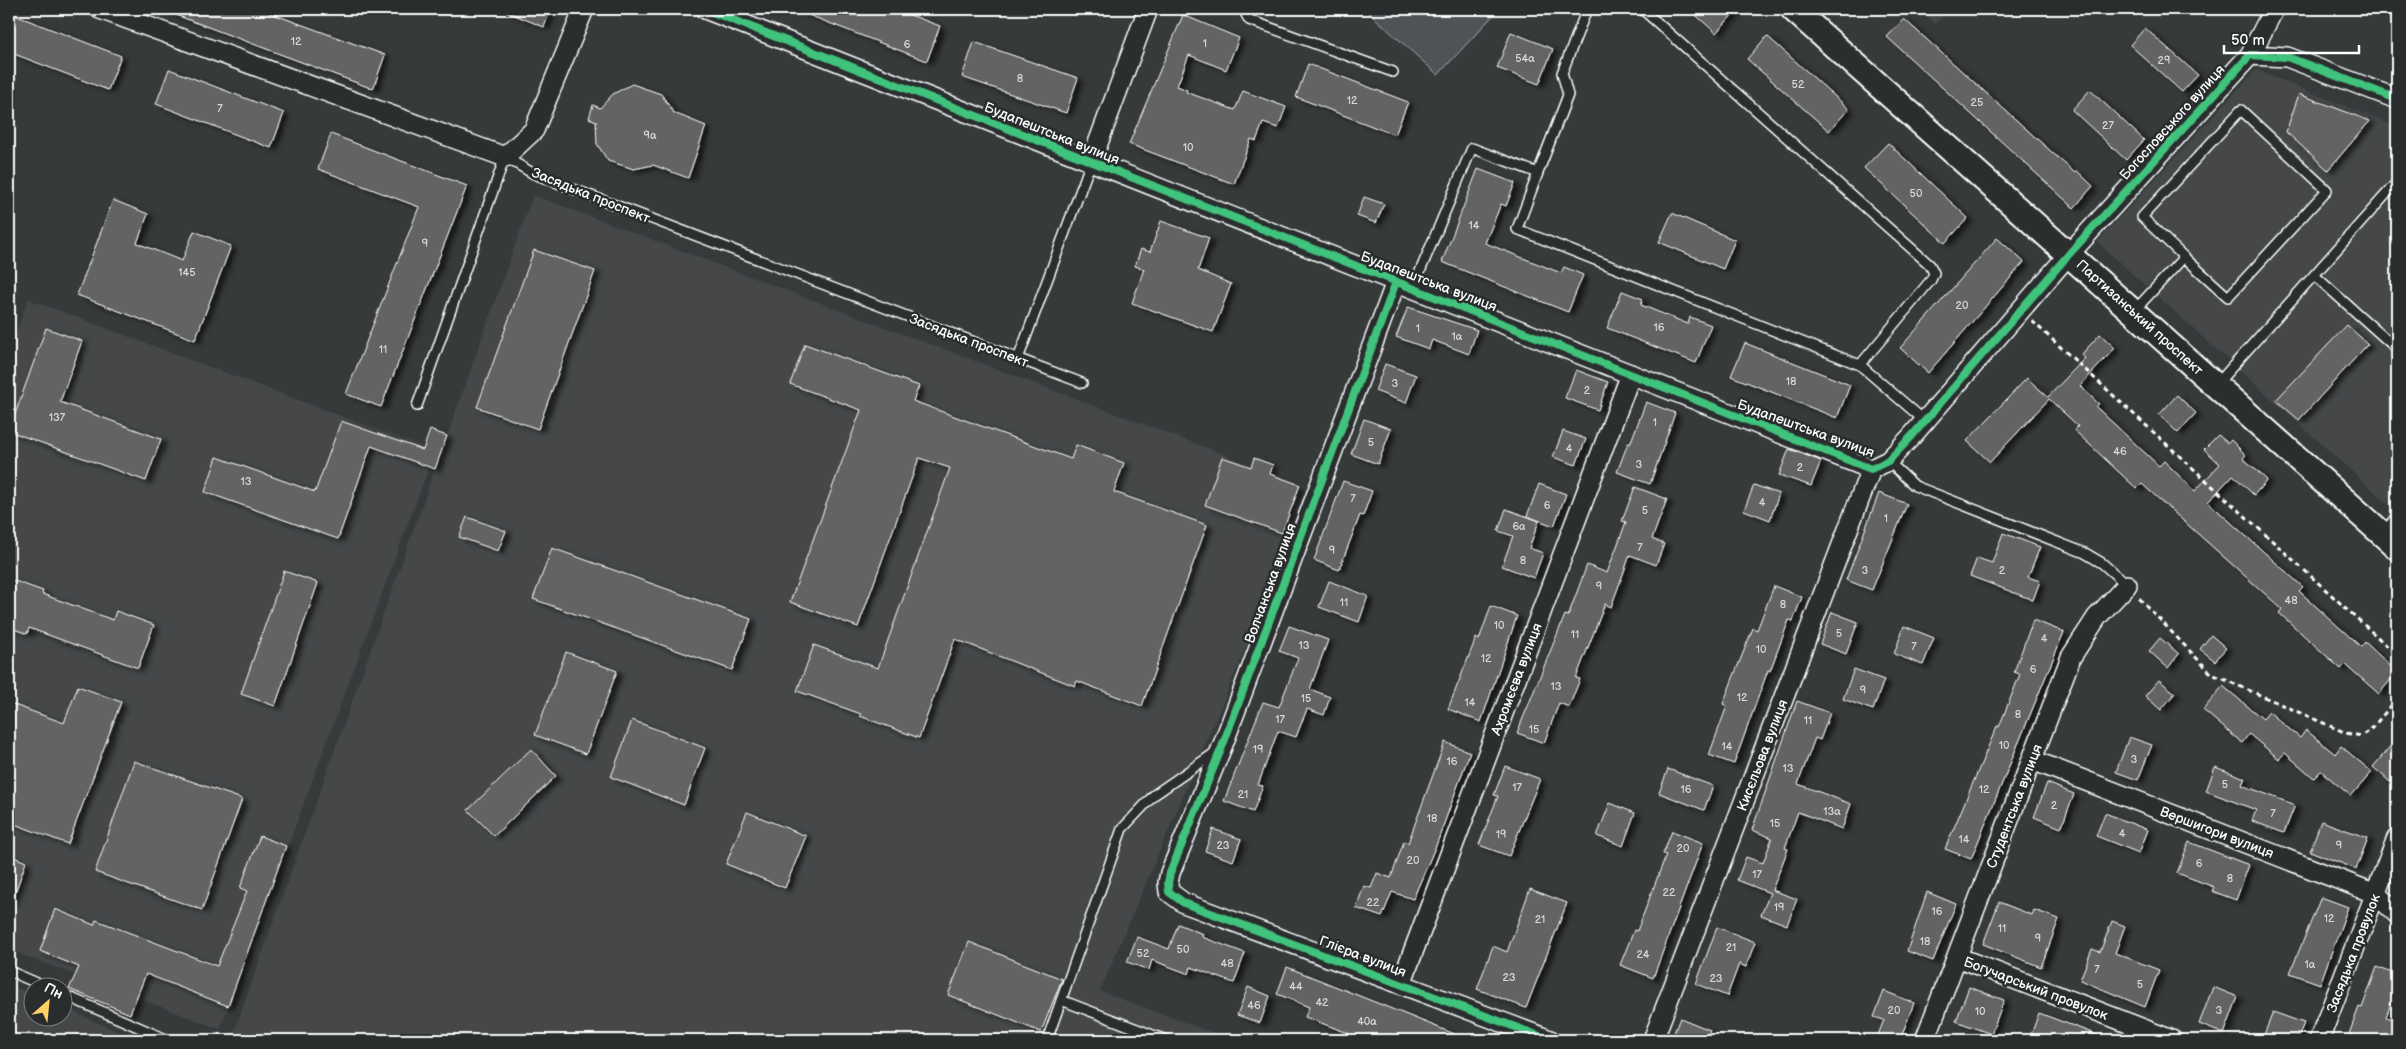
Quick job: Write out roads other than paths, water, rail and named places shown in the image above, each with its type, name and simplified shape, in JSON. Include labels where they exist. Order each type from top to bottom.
[{"type":"street","name":"Засядька проспект","points":[[100,9],[505,157]]},
{"type":"street","points":[[505,157],[534,130],[584,9]]},
{"type":"street","name":"Будапештська вулиця","points":[[704,9],[1871,469],[1888,462],[2070,254]]},
{"type":"street","points":[[1091,162],[1148,9]]},
{"type":"street","name":"Партизанський проспект","points":[[1793,9],[2216,385],[2392,533]]},
{"type":"street","name":"Богословського вулиця","points":[[2070,254],[2250,55],[2274,9]]},
{"type":"street","points":[[2250,55],[2287,57],[2397,99]]},
{"type":"street","name":"Волчанська вулиця","points":[[1169,892],[1170,873],[1222,747],[1405,285]]},
{"type":"street","name":"Ахромєєва вулиця","points":[[1401,984],[1631,374]]},
{"type":"street","name":"Кисєльова вулиця","points":[[1653,1040],[1871,469]]},
{"type":"street","name":"Студентська вулиця","points":[[1925,1040],[2072,657],[2097,617],[2127,585]]},
{"type":"street","name":"Вершигори вулиця","points":[[2032,760],[2376,894],[2397,914]]},
{"type":"street","name":"Засядька провулок","points":[[2319,1040],[2397,838]]},
{"type":"street","name":"Глієра вулиця","points":[[1169,892],[1184,903],[1550,1040]]},
{"type":"street","name":"Богучарський провулок","points":[[1956,957],[2172,1040]]},
{"type":"lane","points":[[1243,9],[1249,20],[1394,72]]},
{"type":"lane","points":[[1587,9],[1562,73],[1568,95],[1517,229],[1860,365],[1924,421]]},
{"type":"lane","points":[[1642,9],[1930,265],[1934,273],[1932,280],[1860,365]]},
{"type":"lane","points":[[2241,110],[2327,190],[2228,297],[2184,257],[2142,218],[2241,110]]},
{"type":"lane","points":[[1405,285],[1472,148],[1538,172]]},
{"type":"lane","name":"Засядька проспект","points":[[505,157],[534,174],[1082,383]]},
{"type":"lane","points":[[417,406],[505,157]]},
{"type":"lane","points":[[1018,359],[1091,162]]},
{"type":"lane","points":[[2216,385],[2397,182]]},
{"type":"lane","points":[[2133,312],[2184,257]]},
{"type":"lane","points":[[2314,275],[2397,349]]},
{"type":"lane","points":[[1888,462],[1915,486],[2085,553],[2102,563],[2127,585]]},
{"type":"lane","points":[[1046,1040],[1122,829],[1154,795],[1222,747]]},
{"type":"lane","points":[[9,971],[22,977]]},
{"type":"lane","points":[[72,998],[168,1040]]},
{"type":"lane","points":[[1061,1000],[1166,1040]]}]
